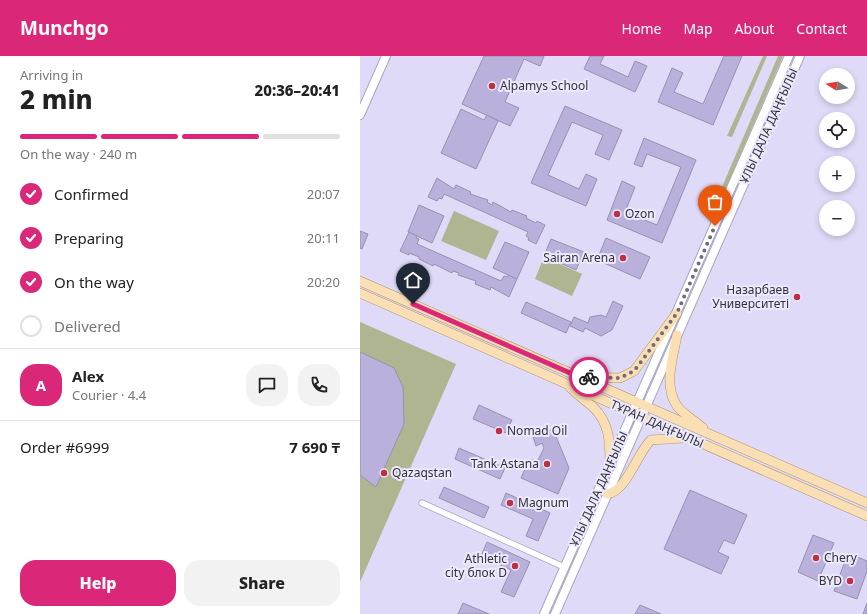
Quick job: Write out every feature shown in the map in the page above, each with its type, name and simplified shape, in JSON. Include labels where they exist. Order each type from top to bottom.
[{"type":"main road","points":[[360,115],[386,56]]},
{"type":"main road","name":"ҰЛЫ ДАЛА ДАҢҒЫЛЫ","points":[[555,614],[607,494],[677,313],[790,56]]},
{"type":"main road","name":"ҰЛЫ ДАЛА ДАҢҒЫЛЫ","points":[[641,405],[677,336],[800,56]]},
{"type":"main road","name":"ТҰРАН ДАҢҒЫЛЫ","points":[[360,280],[641,405],[867,503]]},
{"type":"main road","name":"ТҰРАН ДАҢҒЫЛЫ","points":[[360,293],[568,384],[686,438],[867,516]]},
{"type":"main road","points":[[577,376],[614,378],[628,375],[641,362],[677,313]]},
{"type":"main road","points":[[677,336],[669,378],[672,394],[678,406],[714,436]]},
{"type":"main road","points":[[568,384],[577,395],[598,412],[604,421],[610,439],[610,465]]},
{"type":"main road","name":"ҰЛЫ ДАЛА ДАҢҒЫЛЫ","points":[[544,614],[610,465],[637,415]]},
{"type":"main road","points":[[607,494],[611,493],[622,485],[639,456],[651,440],[686,438]]},
{"type":"street","points":[[422,503],[514,546],[564,567]]},
{"type":"green space","points":[[763,56],[767,56],[732,137],[727,136]]},
{"type":"green space","points":[[778,56],[783,56],[721,200],[719,194]]},
{"type":"green space","points":[[454,211],[499,231],[486,260],[441,241]]},
{"type":"green space","points":[[544,257],[582,274],[572,296],[535,279]]},
{"type":"green space","name":"Qazaqstan","points":[[360,322],[456,364],[360,582]]},
{"type":"building","points":[[484,56],[544,56],[540,66],[524,59],[505,102],[519,108],[510,126],[462,104]]},
{"type":"building","points":[[590,56],[604,56],[600,64],[628,77],[635,61],[647,66],[635,92],[584,69]]},
{"type":"building","points":[[724,56],[742,56],[713,125],[658,102],[672,68],[683,73],[674,92],[703,104]]},
{"type":"building","points":[[565,106],[622,130],[609,160],[595,154],[603,135],[572,122],[548,175],[579,189],[586,174],[597,179],[586,206],[531,183]]},
{"type":"building","points":[[461,109],[484,120],[487,115],[498,121],[476,169],[441,153]]},
{"type":"building","points":[[644,138],[696,160],[662,243],[607,220],[622,181],[635,187],[625,212],[657,225],[681,167],[647,154],[642,167],[634,164]]},
{"type":"building","points":[[437,178],[454,189],[456,185],[471,192],[470,194],[488,200],[487,202],[492,205],[493,202],[511,212],[512,210],[527,216],[526,218],[536,223],[537,221],[545,225],[536,244],[528,240],[529,238],[526,236],[528,232],[444,194],[442,199],[439,198],[437,201],[428,197]]},
{"type":"building","points":[[419,205],[444,216],[432,243],[408,232]]},
{"type":"building","points":[[360,231],[368,234],[362,249],[360,248]]},
{"type":"building","points":[[409,232],[417,236],[416,238],[419,239],[417,244],[501,281],[504,276],[507,277],[508,275],[517,279],[509,297],[491,287],[490,290],[475,284],[476,281],[458,275],[459,273],[453,271],[452,273],[434,264],[433,266],[419,259],[419,257],[400,251]]},
{"type":"building","name":"Sairan Arena","points":[[606,238],[650,257],[640,279],[597,260]]},
{"type":"building","name":"Sairan Arena","points":[[551,239],[584,252],[576,270],[544,256]]},
{"type":"building","points":[[505,242],[529,252],[517,279],[493,268]]},
{"type":"building","points":[[613,301],[623,306],[612,330],[601,336],[585,328],[583,332],[570,326],[574,317],[588,323],[590,317],[601,315],[606,317]]},
{"type":"building","points":[[526,302],[571,322],[566,333],[521,313]]},
{"type":"building","points":[[360,352],[394,368],[403,387],[404,424],[376,487],[360,475]]},
{"type":"building","points":[[479,405],[512,420],[506,433],[473,419]]},
{"type":"building","name":"Tank Astana","points":[[553,429],[569,468],[558,494],[521,478],[529,460],[538,460],[544,448],[542,443],[536,446],[533,437]]},
{"type":"building","points":[[459,448],[505,468],[500,479],[455,459]]},
{"type":"building","points":[[444,487],[489,507],[484,518],[439,498]]},
{"type":"building","points":[[690,490],[747,515],[734,544],[724,540],[718,552],[729,557],[721,574],[664,549]]},
{"type":"building","points":[[506,493],[550,513],[538,541],[526,536],[533,519],[501,505]]},
{"type":"building","name":"Chery","points":[[813,535],[834,543],[818,581],[798,572]]},
{"type":"building","name":"Athletic city блок D","points":[[487,542],[530,562],[514,597],[501,592],[511,570],[481,556]]},
{"type":"building","name":"BYD","points":[[848,553],[867,561],[867,571],[857,599],[834,591]]},
{"type":"building","points":[[463,603],[489,614],[458,614]]},
{"type":"building","points":[[867,603],[867,614],[863,614]]},
{"type":"building","points":[[640,605],[661,614],[635,614]]},
{"type":"way so far","points":[[589,377],[620,378],[634,371],[677,313],[715,226]]},
{"type":"place","name":"Alpamys School","points":[[492,86]]},
{"type":"place","name":"Ozon","points":[[617,214]]},
{"type":"place","name":"Sairan Arena","points":[[623,258]]},
{"type":"place","name":"Назарбаев Университеті","points":[[797,297]]},
{"type":"place","name":"Nomad Oil","points":[[499,431]]},
{"type":"place","name":"Tank Astana","points":[[547,464]]},
{"type":"place","name":"Qazaqstan","points":[[384,473]]},
{"type":"place","name":"Magnum","points":[[510,503]]},
{"type":"place","name":"Chery","points":[[816,558]]},
{"type":"place","name":"Athletic city блок D","points":[[515,566]]},
{"type":"place","name":"BYD","points":[[850,581]]},
{"type":"route","points":[[413,304],[577,376],[589,377]]}]
